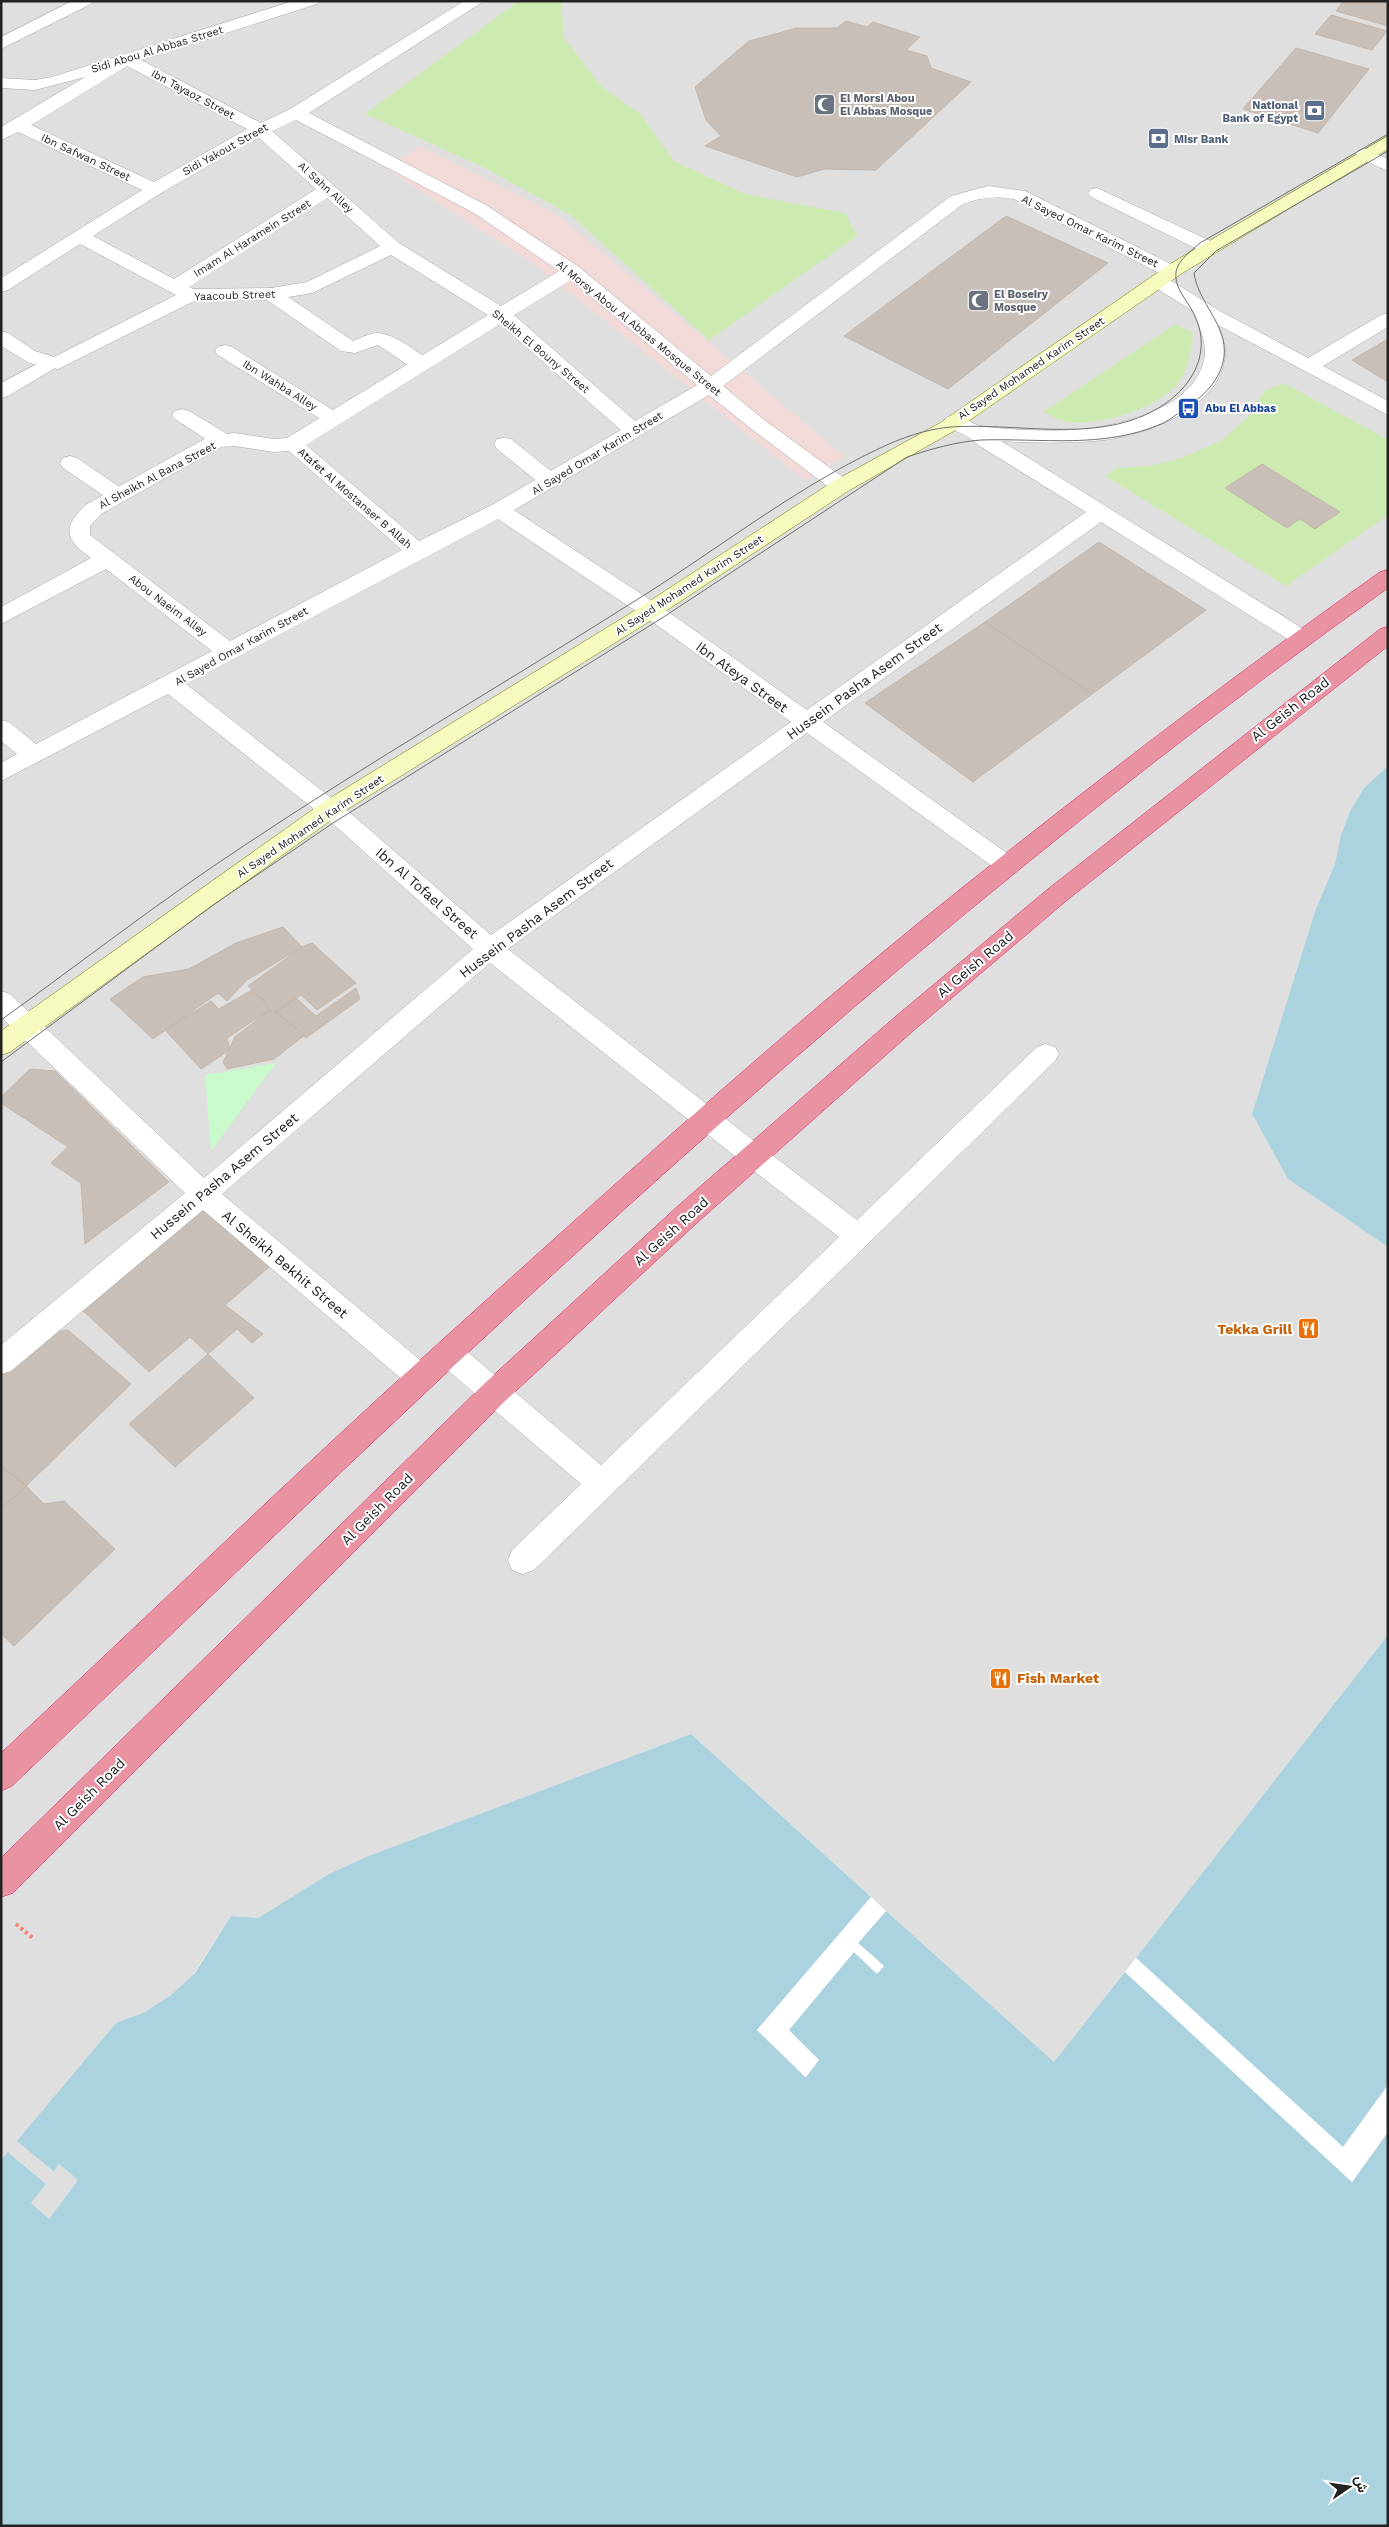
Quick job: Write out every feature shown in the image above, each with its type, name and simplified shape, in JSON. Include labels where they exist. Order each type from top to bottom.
[{"type":"highway","points":[[1,1775],[448,1352],[707,1120],[850,996],[1007,866],[1302,638],[1388,576]]},
{"type":"highway","name":"Al Geish Road","points":[[1,1881],[494,1393],[689,1213],[904,1024],[1057,894],[1388,634]]},
{"type":"main road","name":"Al Sayed Mohamed Karim Street","points":[[1,1045],[330,810],[650,611],[841,486],[954,421],[1165,276],[1388,141]]},
{"type":"street","points":[[1,44],[85,1]]},
{"type":"street","name":"Sidi Abou Al Abbas Street","points":[[6,82],[55,82],[311,1]]},
{"type":"street","name":"Sidi Yakout Street","points":[[1,286],[155,189],[259,129],[296,113],[476,1]]},
{"type":"street","points":[[1,135],[127,59]]},
{"type":"street","name":"Ibn Tayaoz Street","points":[[127,59],[259,129]]},
{"type":"street","name":"Al Morsy Abou Al Abbas Mosque Street","points":[[296,113],[480,209],[572,272],[756,423],[841,486]]},
{"type":"street","name":"Ibn Safwan Street","points":[[18,126],[155,189]]},
{"type":"street","name":"Al Sahn Alley","points":[[259,129],[329,189],[392,247]]},
{"type":"street","points":[[1365,154],[1388,166]]},
{"type":"street","name":"Imam Al Haramein Street","points":[[183,291],[329,189]]},
{"type":"street","name":"Al Sayed Omar Karim Street","points":[[1,773],[171,684],[417,551],[499,510],[711,385],[956,200],[969,194],[994,191],[1019,195],[1165,276],[1201,308],[1388,409]]},
{"type":"street","points":[[1097,193],[1210,248]]},
{"type":"street","points":[[81,237],[183,291]]},
{"type":"street","name":"Yaacoub Street","points":[[48,364],[62,362],[183,291],[270,294],[312,288],[392,247]]},
{"type":"street","name":"Sheikh El Bouny Street","points":[[392,247],[502,315],[634,431]]},
{"type":"street","points":[[293,444],[572,272]]},
{"type":"street","points":[[270,294],[348,347],[355,348],[372,340],[382,340],[420,365]]},
{"type":"street","name":"Al Sayed Mohamed Karim Street","points":[[979,433],[1055,437],[1089,436],[1123,431],[1152,421],[1175,409],[1196,394],[1204,383],[1215,354],[1201,308]]},
{"type":"street","points":[[1309,366],[1388,319]]},
{"type":"street","points":[[1,337],[48,364],[1,392]]},
{"type":"street","name":"Ibn Wahba Alley","points":[[225,351],[334,418]]},
{"type":"street","points":[[182,415],[222,440]]},
{"type":"street","points":[[954,421],[979,433],[984,440],[1302,638]]},
{"type":"street","name":"Al Sheikh Al Bana Street","points":[[107,559],[80,541],[77,533],[79,524],[86,516],[118,495],[222,440],[236,439],[279,446],[293,444]]},
{"type":"street","name":"Atafet Al Mostanser B Allah","points":[[293,444],[417,551]]},
{"type":"street","points":[[504,444],[550,481]]},
{"type":"street","points":[[70,463],[118,495]]},
{"type":"street","name":"Ibn Ateya Street","points":[[499,510],[650,611],[1007,866]]},
{"type":"street","name":"Hussein Pasha Asem Street","points":[[1,1362],[203,1194],[490,949],[1100,512]]},
{"type":"street","points":[[1,617],[107,559]]},
{"type":"street","name":"Abou Naeim Alley","points":[[107,559],[229,652]]},
{"type":"street","name":"Ibn Al Tofael Street","points":[[171,684],[330,810],[490,949],[858,1236]]},
{"type":"street","points":[[1,728],[34,755]]},
{"type":"street","name":"Al Sheikh Bekhit Street","points":[[1,1002],[29,1026],[203,1194],[420,1378]]},
{"type":"street","points":[[523,1560],[1046,1054]]},
{"type":"street","points":[[448,1352],[602,1484]]},
{"type":"shaded area","points":[[1,1],[1388,1],[1388,766],[1364,788],[1350,811],[1341,835],[1335,864],[1315,911],[1252,1114],[1288,1179],[1388,1247],[1388,1635],[1136,1958],[1343,2147],[1388,2085],[1388,2132],[1352,2182],[1125,1972],[1054,2063],[886,1911],[858,1943],[884,1966],[877,1974],[854,1952],[789,2030],[819,2060],[806,2077],[757,2030],[871,1897],[691,1734],[366,1857],[329,1874],[258,1918],[231,1916],[194,1973],[171,1995],[145,2012],[116,2023],[18,2141],[53,2172],[59,2164],[78,2180],[49,2219],[31,2203],[46,2184],[9,2152],[1,2160]]},
{"type":"shaded area","points":[[419,146],[557,215],[844,456],[806,481],[534,264],[387,170]]},
{"type":"green space","points":[[519,1],[561,1],[564,38],[601,86],[641,115],[674,161],[745,194],[845,213],[857,236],[709,340],[571,215],[483,167],[365,114]]},
{"type":"green space","points":[[1176,324],[1193,333],[1189,360],[1177,384],[1156,401],[1127,414],[1095,422],[1065,421],[1043,412]]},
{"type":"green space","points":[[1284,383],[1388,440],[1388,515],[1286,586],[1105,476],[1116,468],[1150,466],[1184,457],[1222,440],[1247,418],[1265,390]]},
{"type":"green space","points":[[276,1063],[211,1151],[205,1075]]},
{"type":"water","points":[[1388,766],[1388,1247],[1288,1179],[1252,1114],[1315,911],[1335,864],[1341,835],[1350,811],[1364,788]]},
{"type":"water","points":[[1388,1635],[1388,2085],[1343,2148],[1136,1958]]},
{"type":"water","points":[[691,1734],[871,1897],[757,2030],[805,2077],[819,2060],[788,2030],[854,1952],[877,1973],[883,1965],[858,1943],[886,1911],[1054,2062],[1125,1972],[1352,2182],[1388,2132],[1388,2526],[1,2526],[1,2160],[8,2152],[46,2184],[31,2203],[49,2219],[78,2180],[59,2164],[54,2172],[17,2141],[116,2023],[145,2012],[171,1995],[195,1973],[231,1916],[258,1918],[329,1874],[366,1857]]},
{"type":"pier","points":[[871,1897],[886,1911],[858,1943],[884,1966],[877,1974],[854,1952],[789,2030],[819,2060],[806,2077],[757,2030]]},
{"type":"pier","points":[[1136,1958],[1343,2147],[1388,2085],[1388,2132],[1352,2182],[1125,1972]]},
{"type":"building","points":[[1343,1],[1388,1],[1388,26],[1336,11]]},
{"type":"building","points":[[1331,15],[1387,31],[1372,50],[1315,34]]},
{"type":"building","name":"El Morsi Abou El Abbas Mosque","points":[[846,21],[867,27],[873,22],[920,37],[906,50],[927,56],[931,68],[971,82],[876,170],[824,169],[797,177],[705,146],[721,136],[706,120],[695,87],[749,41],[797,28],[837,28]]},
{"type":"building","points":[[1296,48],[1369,69],[1318,133],[1243,109]]},
{"type":"building","name":"El Boseiry Mosque","points":[[1006,216],[1108,263],[948,389],[844,336]]},
{"type":"building","points":[[1388,339],[1388,382],[1352,360]]},
{"type":"building","points":[[1262,464],[1340,512],[1315,529],[1300,519],[1287,528],[1225,488]]},
{"type":"building","points":[[1099,542],[1206,610],[1092,694],[985,622]]},
{"type":"building","points":[[985,622],[1092,694],[973,782],[865,703]]},
{"type":"building","points":[[283,927],[302,947],[247,980],[227,1001],[218,993],[153,1039],[110,999],[143,977],[189,969],[236,943]]},
{"type":"building","points":[[312,943],[356,983],[317,1010],[301,995],[276,1012],[248,986],[302,947]]},
{"type":"building","points":[[356,988],[360,999],[306,1038],[276,1012],[296,998],[316,1016]]},
{"type":"building","points":[[252,990],[271,1009],[227,1038],[230,1050],[201,1069],[165,1030],[211,1001],[219,1009]]},
{"type":"building","points":[[271,1009],[305,1035],[274,1059],[227,1069],[223,1062],[235,1037]]},
{"type":"building","points":[[30,1069],[55,1071],[169,1182],[85,1244],[81,1183],[51,1163],[68,1147],[1,1103],[1,1097]]},
{"type":"building","points":[[203,1209],[269,1267],[225,1305],[263,1334],[252,1343],[237,1329],[208,1354],[190,1337],[149,1372],[81,1309]]},
{"type":"building","points":[[68,1330],[131,1384],[26,1486],[1,1466],[1,1374],[48,1333]]},
{"type":"building","points":[[208,1354],[254,1398],[175,1467],[129,1424]]},
{"type":"building","points":[[1,1466],[26,1486],[1,1509]]},
{"type":"building","points":[[26,1486],[44,1504],[64,1501],[115,1549],[14,1646],[1,1634],[1,1509]]},
{"type":"tram line","points":[[1,1020],[152,909],[245,845],[340,783],[630,604],[783,503],[845,466],[896,441],[932,430],[978,426],[1092,428],[1119,424],[1145,415],[1169,401],[1180,392],[1195,370],[1201,346],[1197,320],[1176,282],[1177,268],[1182,260],[1200,243],[1388,134]]},
{"type":"tram line","points":[[1,1062],[213,905],[333,823],[662,618],[907,457],[943,446],[981,440],[1072,441],[1117,437],[1139,432],[1168,420],[1207,391],[1220,372],[1224,357],[1222,335],[1201,294],[1194,273],[1216,251],[1388,151]]},
{"type":"place","name":"El Morsi Abou El Abbas Mosque","points":[[824,104]]},
{"type":"place","name":"National Bank of Egypt","points":[[1314,111]]},
{"type":"place","name":"Misr Bank","points":[[1158,139]]},
{"type":"place","name":"El Boseiry Mosque","points":[[978,300]]},
{"type":"place","name":"Abu El Abbas","points":[[1189,408]]},
{"type":"place","name":"Tekka Grill","points":[[1308,1329]]},
{"type":"place","name":"Fish Market","points":[[1001,1678]]}]
